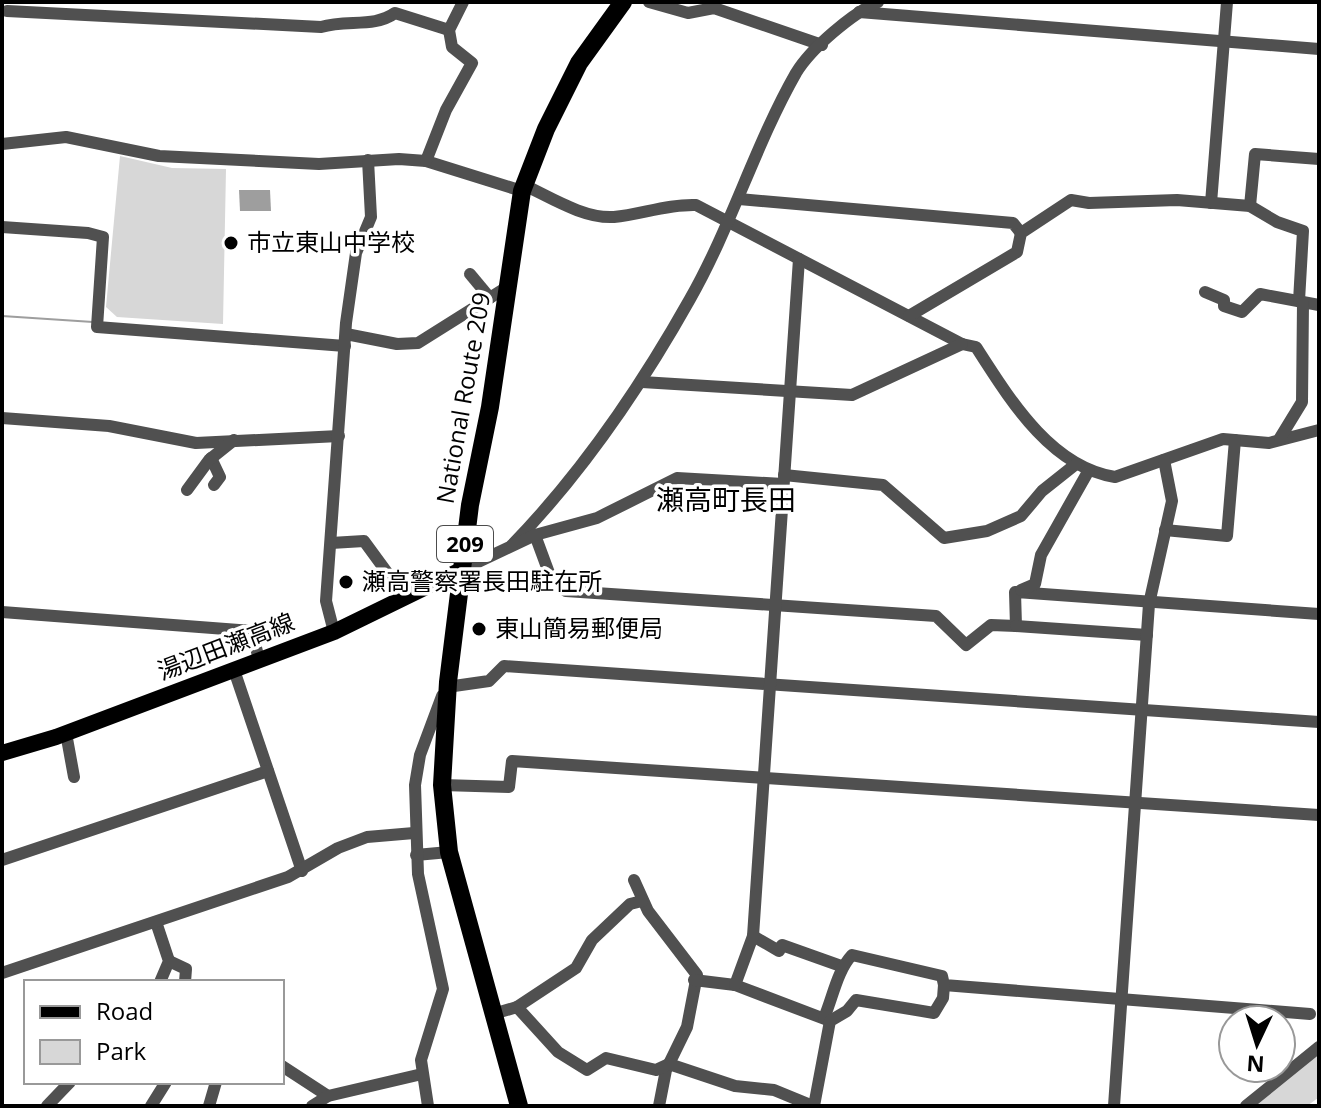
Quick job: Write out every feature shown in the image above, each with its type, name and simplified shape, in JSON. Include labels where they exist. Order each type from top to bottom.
[{"type":"highway","name":"National Route 209","points":[[519,1106],[449,852],[442,785],[447,684],[461,570],[523,188],[546,129],[579,63],[623,2]]},
{"type":"main road","name":"湯辺田瀬高線","points":[[2,753],[66,733],[334,632],[461,570]]},
{"type":"street","points":[[426,161],[446,110],[472,63],[452,47],[449,30],[463,2]]},
{"type":"street","points":[[649,2],[688,13],[714,8],[822,45]]},
{"type":"street","points":[[512,545],[559,497],[642,382],[704,274],[798,70],[856,12],[878,2]]},
{"type":"street","points":[[1211,203],[1227,2]]},
{"type":"street","points":[[7,10],[321,27],[342,20],[382,23],[395,13],[449,30]]},
{"type":"street","points":[[856,12],[1319,49]]},
{"type":"street","points":[[2,144],[66,137],[159,156],[319,164],[368,160],[426,161],[523,188],[588,214],[611,217],[679,204],[696,205],[962,344],[976,347],[1024,416],[1076,464],[1115,477],[1223,439],[1269,443],[1319,430]]},
{"type":"street","points":[[1250,206],[1255,154],[1319,159]]},
{"type":"street","points":[[334,632],[326,601],[346,340],[356,253],[371,217],[368,160]]},
{"type":"street","points":[[739,199],[1013,223],[1021,233]]},
{"type":"street","points":[[909,316],[1017,252],[1021,233],[1071,200],[1250,206],[1277,222],[1303,231],[1302,402],[1280,438]]},
{"type":"street","points":[[2,227],[88,233],[103,237],[97,327],[418,343],[507,287]]},
{"type":"street","points":[[735,985],[753,936],[799,259]]},
{"type":"street","points":[[470,274],[490,298]]},
{"type":"street","points":[[1205,292],[1224,300],[1224,306],[1242,312],[1260,294],[1319,305]]},
{"type":"street","points":[[642,382],[852,395],[962,344]]},
{"type":"street","points":[[2,418],[109,426],[196,443],[339,436]]},
{"type":"street","points":[[187,490],[211,458],[234,440]]},
{"type":"street","points":[[1165,530],[1227,536],[1235,440]]},
{"type":"street","points":[[211,458],[220,477],[214,485]]},
{"type":"street","points":[[1114,1106],[1149,604],[1172,501],[1164,460]]},
{"type":"street","points":[[461,570],[487,561],[535,535],[597,518],[677,478],[883,485],[944,538],[987,531],[1021,516],[1042,491],[1076,464]]},
{"type":"street","points":[[1015,592],[1035,584],[1041,555],[1089,470]]},
{"type":"street","points":[[535,535],[552,581],[566,591],[936,616],[966,645],[991,625],[1147,635]]},
{"type":"street","points":[[331,543],[364,541],[405,597]]},
{"type":"street","points":[[1015,592],[1319,614]]},
{"type":"street","points":[[1015,592],[1016,626]]},
{"type":"street","points":[[2,612],[252,631],[259,660]]},
{"type":"street","points":[[428,1106],[421,1060],[443,989],[416,855],[416,773],[447,684],[489,681],[504,666],[1319,722]]},
{"type":"street","points":[[234,670],[302,871]]},
{"type":"street","points":[[66,733],[74,777]]},
{"type":"street","points":[[442,785],[509,787],[512,761],[1319,815]]},
{"type":"street","points":[[2,860],[268,771]]},
{"type":"street","points":[[2,973],[302,871],[338,848],[367,837],[414,833]]},
{"type":"street","points":[[416,855],[449,852]]},
{"type":"street","points":[[634,880],[642,901],[697,975],[687,1027],[669,1064],[659,1106]]},
{"type":"street","points":[[493,1014],[517,1007],[576,968],[592,940],[630,904],[642,901]]},
{"type":"street","points":[[156,922],[169,961],[161,980]]},
{"type":"street","points":[[753,936],[779,951],[782,945],[841,966]]},
{"type":"street","points":[[517,1007],[558,1052],[587,1070],[606,1058],[656,1070],[669,1064],[735,1086],[774,1090],[813,1106],[827,1020],[841,966],[852,955],[942,976],[944,985],[943,998],[934,1013],[856,1000],[847,1011],[827,1020],[735,985],[694,980]]},
{"type":"street","points":[[169,961],[186,969],[185,980]]},
{"type":"street","points":[[944,985],[1310,1014]]},
{"type":"street","points":[[1246,1106],[1319,1047]]},
{"type":"street","points":[[284,1067],[328,1096]]},
{"type":"street","points":[[312,1106],[328,1096],[422,1074]]},
{"type":"street","points":[[47,1106],[68,1084]]},
{"type":"street","points":[[151,1106],[165,1084]]},
{"type":"street","points":[[209,1106],[215,1084]]},
{"type":"green space","points":[[120,156],[172,168],[226,169],[223,324],[117,317],[106,307]]},
{"type":"green space","points":[[1319,1048],[1318,1098],[1307,1106],[1248,1106],[1275,1084],[1297,1084],[1297,1066]]},
{"type":"shaded area","points":[[239,190],[270,190],[271,211],[240,211]]},
{"type":"waterway","points":[[2,316],[93,322]]},
{"type":"place","name":"市立東山中学校","points":[[231,243]]},
{"type":"place","name":"瀬高警察署長田駐在所","points":[[346,582]]},
{"type":"place","name":"東山簡易郵便局","points":[[479,629]]},
{"type":"district","name":"瀬高町長田","points":[[726,500]]}]
